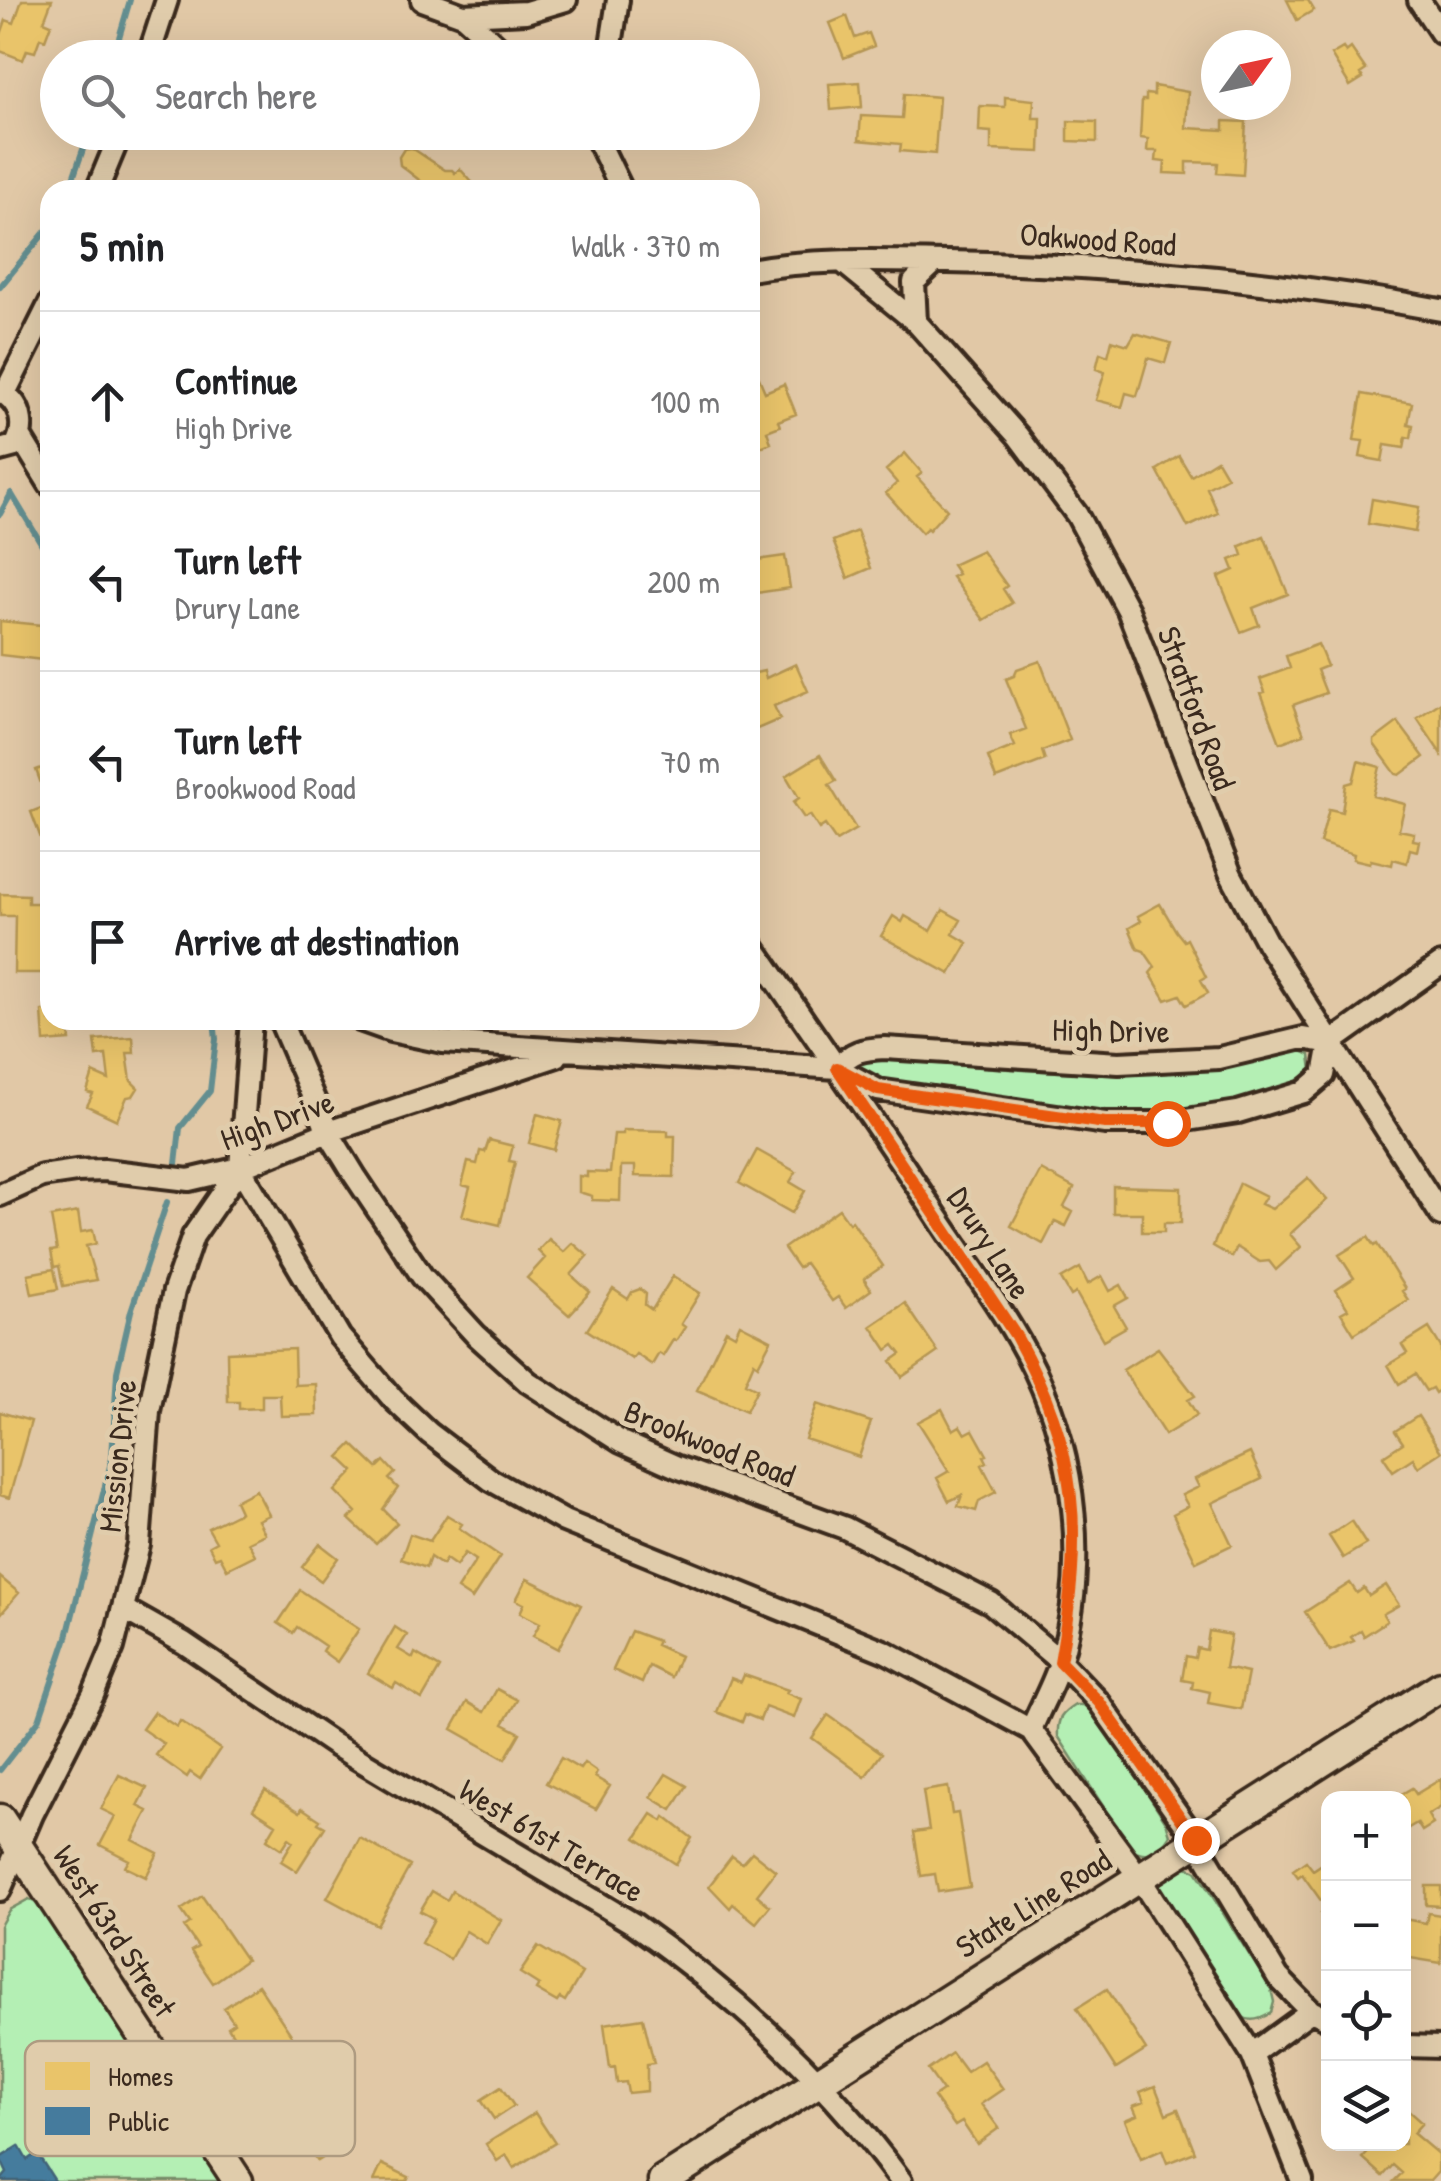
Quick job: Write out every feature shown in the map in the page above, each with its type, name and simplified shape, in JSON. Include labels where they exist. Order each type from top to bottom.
[{"type":"main road","name":"State Line Road","points":[[663,2181],[1441,1686]]},
{"type":"main road","name":"West 63rd Street","points":[[0,1819],[146,2041]]},
{"type":"main road","name":"West 63rd Street","points":[[222,2156],[238,2181]]},
{"type":"street","points":[[422,0],[463,15],[490,40]]},
{"type":"street","points":[[463,15],[526,12],[566,0]]},
{"type":"street","points":[[612,40],[618,0]]},
{"type":"street","points":[[1419,0],[1441,33]]},
{"type":"street","points":[[155,40],[171,2]]},
{"type":"street","points":[[101,180],[114,150]]},
{"type":"street","points":[[604,150],[617,180]]},
{"type":"street","points":[[916,322],[914,282],[935,262]]},
{"type":"street","name":"Oakwood Road","points":[[760,268],[935,262],[1067,266],[1272,284],[1441,310]]},
{"type":"street","name":"Stratford Road","points":[[845,264],[916,322],[1028,448],[1057,485],[1102,556],[1145,650],[1231,876],[1267,944],[1441,1214]]},
{"type":"street","points":[[40,322],[3,392],[18,409],[20,436],[40,469]]},
{"type":"street","points":[[0,450],[15,446],[20,436]]},
{"type":"street","name":"Drury Lane","points":[[760,956],[1016,1336],[1046,1398],[1066,1464],[1074,1513],[1072,1592],[1060,1662],[1030,1730]]},
{"type":"street","points":[[1330,1043],[1441,964]]},
{"type":"street","points":[[250,1030],[240,1168],[340,1336],[393,1399],[428,1434],[490,1480],[579,1528],[886,1652],[1030,1730],[1138,1877],[1252,2054],[1302,2181]]},
{"type":"street","name":"Brookwood Road","points":[[284,1030],[328,1132],[422,1276],[476,1336],[528,1382],[621,1442],[677,1467],[845,1528],[991,1603],[1060,1662],[1099,1702],[1196,1840],[1278,1977],[1320,2015]]},
{"type":"street","name":"High Drive","points":[[387,1030],[443,1042],[837,1068],[878,1090],[1105,1123],[1167,1123],[1238,1112],[1304,1092],[1324,1075],[1330,1043],[1304,1038],[1219,1058],[1119,1063],[858,1049],[837,1068]]},
{"type":"street","name":"High Drive","points":[[0,1195],[42,1176],[76,1171],[104,1170],[189,1180],[240,1168],[328,1132],[568,1052]]},
{"type":"street","name":"Mission Drive","points":[[0,1890],[113,1648],[139,1544],[149,1411],[170,1306],[192,1236],[240,1168]]},
{"type":"street","name":"West 61st Terrace","points":[[124,1609],[184,1643],[333,1744],[634,1924],[702,1974],[845,2108],[901,2181]]},
{"type":"street","points":[[1252,2054],[1320,2015]]},
{"type":"street","points":[[1411,2046],[1441,2047]]},
{"type":"green space","points":[[1297,1049],[1310,1055],[1312,1070],[1297,1080],[1223,1105],[1172,1112],[1121,1113],[1016,1103],[865,1076],[856,1069],[857,1062],[866,1058],[1027,1070],[1139,1073],[1247,1062]]},
{"type":"green space","points":[[1075,1705],[1095,1712],[1166,1822],[1170,1835],[1157,1849],[1142,1853],[1130,1848],[1058,1736],[1061,1718]]},
{"type":"green space","points":[[1185,1866],[1196,1871],[1271,1989],[1271,2013],[1251,2020],[1234,2010],[1162,1897],[1159,1887],[1164,1874]]},
{"type":"green space","points":[[29,1899],[41,1906],[129,2041],[25,2041],[25,2156],[205,2156],[221,2181],[0,2181],[0,1926],[9,1910]]},
{"type":"building: Homes","points":[[22,0],[52,0],[44,21],[51,24],[45,40],[40,38],[35,52],[27,50],[23,60],[0,51],[6,20],[14,23]]},
{"type":"building: Homes","points":[[1287,0],[1308,0],[1314,10],[1297,20]]},
{"type":"building: Homes","points":[[847,16],[855,38],[869,33],[874,46],[844,58],[830,23]]},
{"type":"building: Homes","points":[[1343,48],[1346,52],[1351,48],[1366,70],[1360,74],[1363,78],[1350,86],[1331,55]]},
{"type":"building: Homes","points":[[860,82],[862,107],[831,110],[829,84]]},
{"type":"building: Homes","points":[[1154,86],[1188,92],[1186,128],[1224,130],[1224,121],[1246,122],[1243,175],[1217,173],[1218,163],[1187,162],[1187,174],[1164,173],[1165,162],[1156,161],[1157,151],[1147,151],[1148,139],[1140,138],[1142,100],[1146,100],[1146,94],[1154,95]]},
{"type":"building: Homes","points":[[904,94],[939,97],[935,154],[900,151],[901,144],[859,140],[861,116],[902,118]]},
{"type":"building: Homes","points":[[1005,97],[1034,100],[1033,118],[1041,118],[1040,152],[991,150],[991,132],[979,131],[980,106],[1005,107]]},
{"type":"building: Homes","points":[[1068,121],[1097,122],[1097,142],[1068,141]]},
{"type":"building: Homes","points":[[403,150],[415,150],[445,170],[455,173],[460,169],[470,180],[419,180],[400,165]]},
{"type":"building: Homes","points":[[1135,333],[1171,343],[1165,363],[1148,358],[1137,396],[1126,393],[1122,407],[1096,400],[1105,372],[1096,369],[1100,353],[1108,356],[1112,340],[1128,345]]},
{"type":"building: Homes","points":[[760,380],[765,392],[784,384],[796,414],[778,421],[780,426],[767,431],[771,443],[760,447]]},
{"type":"building: Homes","points":[[1362,394],[1412,403],[1408,424],[1413,425],[1411,438],[1406,437],[1404,448],[1385,445],[1382,461],[1360,457],[1363,441],[1354,440]]},
{"type":"building: Homes","points":[[905,453],[922,473],[917,477],[947,510],[922,533],[886,493],[897,483],[886,470]]},
{"type":"building: Homes","points":[[1179,456],[1191,476],[1217,460],[1227,477],[1207,488],[1218,513],[1188,527],[1157,470]]},
{"type":"building: Homes","points":[[1372,499],[1419,507],[1415,532],[1368,524]]},
{"type":"building: Homes","points":[[857,531],[871,568],[848,578],[833,541]]},
{"type":"building: Homes","points":[[1264,536],[1288,594],[1253,608],[1259,625],[1241,632],[1218,577],[1234,570],[1230,560],[1243,555],[1240,546]]},
{"type":"building: Homes","points":[[982,551],[1007,586],[1003,589],[1012,603],[984,620],[952,577],[958,574],[952,565]]},
{"type":"building: Homes","points":[[785,556],[790,588],[760,592],[760,560]]},
{"type":"building: Homes","points":[[0,621],[40,625],[40,660],[0,655]]},
{"type":"building: Homes","points":[[1318,644],[1327,666],[1317,670],[1326,693],[1293,705],[1304,734],[1280,743],[1261,693],[1265,692],[1260,679],[1290,668],[1286,656]]},
{"type":"building: Homes","points":[[1040,661],[1070,740],[1042,751],[1045,760],[996,779],[988,757],[1015,746],[1010,735],[1026,729],[1006,679],[1014,676],[1017,669]]},
{"type":"building: Homes","points":[[796,664],[808,691],[774,706],[780,719],[760,728],[760,672],[764,671],[766,678]]},
{"type":"building: Homes","points":[[1441,702],[1441,754],[1417,718]]},
{"type":"building: Homes","points":[[1398,722],[1424,757],[1400,775],[1374,744]]},
{"type":"building: Homes","points":[[820,755],[836,781],[829,785],[856,829],[836,841],[825,825],[819,829],[810,815],[804,818],[793,802],[799,798],[786,776]]},
{"type":"building: Homes","points":[[1358,761],[1380,767],[1373,796],[1405,804],[1399,830],[1414,833],[1413,840],[1419,841],[1417,851],[1410,849],[1407,863],[1393,859],[1392,865],[1371,860],[1370,863],[1320,843],[1329,809],[1342,812],[1346,784],[1353,782]]},
{"type":"building: Homes","points":[[40,808],[40,836],[31,812]]},
{"type":"building: Homes","points":[[0,894],[28,895],[28,903],[40,903],[40,973],[14,973],[15,916],[0,916]]},
{"type":"building: Homes","points":[[1160,904],[1176,931],[1184,941],[1187,939],[1206,977],[1201,980],[1208,993],[1186,1005],[1180,995],[1166,1000],[1150,973],[1155,967],[1138,949],[1129,928],[1141,921],[1138,916]]},
{"type":"building: Homes","points":[[943,910],[961,920],[953,934],[968,943],[950,974],[881,936],[893,916],[902,922],[905,916],[931,931]]},
{"type":"building: Homes","points":[[43,1030],[69,1030],[70,1040],[44,1042]]},
{"type":"building: Homes","points":[[133,1037],[134,1053],[127,1053],[131,1081],[138,1088],[133,1096],[127,1097],[117,1120],[87,1106],[93,1094],[87,1092],[93,1073],[109,1080],[106,1055],[97,1056],[95,1040]]},
{"type":"building: Homes","points":[[537,1114],[562,1121],[554,1150],[529,1143]]},
{"type":"building: Homes","points":[[623,1130],[668,1131],[668,1136],[675,1136],[674,1177],[635,1176],[635,1166],[621,1166],[620,1201],[592,1200],[592,1196],[579,1192],[579,1176],[587,1177],[587,1172],[610,1173],[614,1134],[623,1134]]},
{"type":"building: Homes","points":[[489,1140],[513,1146],[509,1161],[515,1162],[500,1225],[462,1216],[470,1187],[462,1185],[468,1162],[477,1164],[480,1151],[485,1152]]},
{"type":"building: Homes","points":[[757,1150],[796,1172],[790,1182],[805,1191],[792,1213],[739,1183]]},
{"type":"building: Homes","points":[[1041,1170],[1074,1188],[1064,1207],[1073,1212],[1066,1226],[1055,1221],[1043,1244],[1011,1226]]},
{"type":"building: Homes","points":[[1308,1178],[1327,1200],[1290,1234],[1301,1247],[1276,1270],[1269,1261],[1260,1262],[1237,1247],[1232,1257],[1213,1246],[1240,1183],[1266,1196],[1261,1204],[1272,1209]]},
{"type":"building: Homes","points":[[1113,1186],[1181,1188],[1181,1223],[1164,1223],[1164,1232],[1142,1232],[1142,1213],[1113,1213]]},
{"type":"building: Homes","points":[[839,1209],[883,1266],[864,1279],[871,1290],[846,1308],[838,1297],[832,1301],[805,1263],[798,1268],[784,1248]]},
{"type":"building: Homes","points":[[78,1212],[81,1232],[93,1230],[96,1244],[86,1246],[96,1280],[63,1286],[51,1251],[57,1250],[51,1217]]},
{"type":"building: Homes","points":[[1368,1237],[1374,1246],[1377,1244],[1408,1300],[1354,1334],[1341,1313],[1348,1309],[1336,1290],[1354,1278],[1339,1255]]},
{"type":"building: Homes","points":[[549,1239],[564,1252],[573,1243],[588,1256],[571,1275],[590,1292],[569,1315],[527,1278],[545,1258],[538,1251]]},
{"type":"building: Homes","points":[[1080,1268],[1088,1284],[1102,1276],[1110,1291],[1121,1285],[1128,1298],[1114,1306],[1126,1327],[1103,1340],[1076,1293],[1071,1296],[1061,1279]]},
{"type":"building: Homes","points":[[54,1269],[58,1289],[32,1294],[28,1274]]},
{"type":"building: Homes","points":[[673,1276],[700,1293],[681,1324],[685,1327],[676,1341],[663,1356],[659,1353],[652,1365],[636,1354],[632,1359],[587,1330],[613,1289],[628,1299],[640,1289],[646,1294],[645,1305],[652,1310]]},
{"type":"building: Homes","points":[[905,1303],[938,1352],[902,1377],[891,1361],[901,1354],[894,1345],[887,1350],[871,1326]]},
{"type":"building: Homes","points":[[740,1324],[771,1340],[758,1365],[754,1362],[745,1383],[757,1389],[746,1411],[697,1390],[726,1330],[735,1335]]},
{"type":"building: Homes","points":[[1429,1328],[1441,1347],[1441,1389],[1435,1393],[1432,1388],[1426,1391],[1415,1374],[1399,1384],[1388,1365],[1407,1353],[1402,1345]]},
{"type":"building: Homes","points":[[1158,1348],[1195,1396],[1188,1400],[1197,1415],[1165,1435],[1123,1370]]},
{"type":"building: Homes","points":[[294,1349],[295,1385],[316,1384],[317,1415],[281,1416],[280,1395],[262,1395],[262,1408],[239,1409],[239,1402],[228,1402],[227,1352]]},
{"type":"building: Homes","points":[[817,1404],[871,1422],[859,1457],[805,1439]]},
{"type":"building: Homes","points":[[942,1409],[953,1430],[960,1426],[965,1434],[973,1430],[987,1455],[987,1462],[982,1465],[996,1492],[979,1501],[976,1511],[958,1506],[962,1495],[949,1501],[937,1478],[949,1471],[918,1422]]},
{"type":"building: Homes","points":[[0,1412],[31,1421],[9,1498],[0,1495]]},
{"type":"building: Homes","points":[[1418,1416],[1441,1452],[1418,1467],[1413,1458],[1393,1471],[1383,1456],[1403,1443],[1395,1431]]},
{"type":"building: Homes","points":[[352,1444],[377,1468],[384,1461],[395,1473],[389,1479],[398,1488],[383,1509],[397,1523],[376,1544],[349,1519],[356,1512],[335,1491],[354,1471],[339,1457]]},
{"type":"building: Homes","points":[[1250,1453],[1262,1479],[1212,1503],[1232,1545],[1196,1562],[1173,1514],[1188,1506],[1182,1495],[1199,1487],[1195,1479]]},
{"type":"building: Homes","points":[[256,1490],[269,1515],[258,1520],[265,1534],[248,1542],[255,1555],[227,1569],[209,1546],[216,1542],[208,1528],[240,1512],[235,1501]]},
{"type":"building: Homes","points":[[447,1515],[500,1556],[472,1599],[457,1589],[476,1560],[465,1553],[456,1566],[446,1559],[442,1565],[430,1557],[426,1568],[401,1559],[410,1534],[430,1541]]},
{"type":"building: Homes","points":[[1351,1521],[1366,1544],[1343,1558],[1329,1536]]},
{"type":"building: Homes","points":[[320,1544],[338,1558],[321,1581],[302,1567]]},
{"type":"building: Homes","points":[[0,1577],[19,1593],[0,1615]]},
{"type":"building: Homes","points":[[527,1579],[581,1605],[558,1649],[533,1636],[540,1623],[520,1613],[524,1604],[516,1600]]},
{"type":"building: Homes","points":[[1350,1583],[1357,1593],[1364,1588],[1369,1596],[1386,1585],[1399,1605],[1383,1614],[1387,1621],[1364,1636],[1361,1630],[1351,1637],[1354,1641],[1330,1651],[1305,1612]]},
{"type":"building: Homes","points":[[300,1590],[359,1629],[337,1662],[322,1651],[325,1646],[297,1627],[293,1633],[278,1623]]},
{"type":"building: Homes","points":[[395,1627],[407,1635],[398,1649],[413,1658],[415,1653],[440,1668],[422,1699],[396,1683],[393,1688],[368,1673]]},
{"type":"building: Homes","points":[[631,1631],[658,1641],[656,1645],[680,1656],[671,1677],[649,1666],[642,1683],[613,1670]]},
{"type":"building: Homes","points":[[1209,1631],[1231,1635],[1225,1668],[1248,1673],[1241,1709],[1208,1703],[1210,1692],[1192,1688],[1193,1682],[1182,1680],[1186,1656],[1195,1658],[1197,1648],[1206,1650]]},
{"type":"building: Homes","points":[[744,1675],[788,1690],[786,1693],[801,1699],[794,1718],[765,1707],[760,1720],[745,1714],[742,1722],[717,1712],[731,1678],[741,1682]]},
{"type":"building: Homes","points":[[497,1689],[517,1700],[503,1724],[520,1733],[505,1759],[452,1729],[467,1702],[484,1712]]},
{"type":"building: Homes","points":[[154,1712],[177,1727],[180,1721],[220,1749],[200,1779],[190,1772],[187,1777],[156,1755],[164,1744],[142,1729]]},
{"type":"building: Homes","points":[[828,1715],[882,1753],[865,1777],[812,1738]]},
{"type":"building: Homes","points":[[561,1758],[580,1769],[584,1763],[597,1772],[595,1777],[610,1786],[596,1809],[546,1783]]},
{"type":"building: Homes","points":[[666,1774],[687,1786],[672,1810],[651,1797]]},
{"type":"building: Homes","points":[[119,1775],[147,1788],[138,1806],[148,1811],[133,1840],[158,1853],[146,1877],[125,1867],[129,1860],[100,1845],[115,1816],[101,1809]]},
{"type":"building: Homes","points":[[1441,1779],[1441,1807],[1428,1815],[1433,1824],[1422,1831],[1417,1823],[1411,1826],[1411,1791],[1407,1791],[1412,1788],[1416,1794]]},
{"type":"building: Homes","points":[[948,1787],[952,1814],[958,1813],[970,1887],[938,1892],[935,1874],[921,1876],[914,1832],[929,1830],[923,1791]]},
{"type":"building: Homes","points":[[265,1790],[300,1812],[302,1808],[325,1827],[297,1871],[281,1861],[293,1841],[289,1838],[282,1849],[267,1839],[276,1824],[253,1809]]},
{"type":"building: Homes","points":[[652,1814],[663,1821],[665,1817],[692,1838],[676,1864],[636,1838]]},
{"type":"building: Homes","points":[[360,1838],[410,1866],[377,1925],[327,1898]]},
{"type":"building: Homes","points":[[752,1852],[776,1871],[757,1895],[770,1906],[756,1923],[733,1904],[730,1908],[709,1886],[732,1856],[742,1863]]},
{"type":"building: Homes","points":[[1306,1861],[1313,1870],[1321,1865],[1321,1901],[1302,1874],[1298,1877],[1293,1870]]},
{"type":"building: Homes","points":[[1426,1886],[1441,1886],[1441,1906],[1426,1905]]},
{"type":"building: Homes","points":[[432,1891],[447,1900],[452,1891],[501,1920],[487,1944],[466,1931],[450,1959],[421,1943],[434,1919],[420,1911]]},
{"type":"building: Homes","points":[[202,1896],[246,1960],[213,1983],[191,1951],[198,1947],[184,1927],[190,1923],[181,1910]]},
{"type":"building: Homes","points":[[1428,1913],[1441,1915],[1441,1963],[1411,1958],[1411,1920],[1426,1923]]},
{"type":"building: Homes","points":[[538,1946],[582,1973],[565,2001],[560,1998],[557,2002],[536,1990],[539,1985],[520,1973]]},
{"type":"building: Homes","points":[[258,1985],[295,2041],[237,2041],[228,2027],[234,2023],[224,2008]]},
{"type":"building: Homes","points":[[1107,1989],[1146,2050],[1116,2069],[1077,2008]]},
{"type":"building: Homes","points":[[643,2018],[654,2063],[647,2064],[647,2091],[628,2093],[626,2082],[617,2083],[615,2067],[610,2068],[604,2024]]},
{"type":"building: Homes","points":[[952,2053],[966,2072],[983,2061],[1003,2089],[981,2104],[999,2128],[977,2144],[962,2122],[955,2126],[934,2097],[943,2091],[928,2070]]},
{"type":"building: Homes","points":[[1155,2086],[1166,2114],[1178,2109],[1195,2152],[1167,2163],[1162,2150],[1141,2159],[1125,2120],[1137,2115],[1133,2106],[1144,2102],[1140,2092]]},
{"type":"building: Homes","points":[[501,2087],[514,2106],[494,2119],[481,2100]]},
{"type":"building: Homes","points":[[535,2113],[555,2143],[514,2168],[506,2155],[497,2161],[486,2144]]},
{"type":"building: Homes","points":[[1411,2113],[1422,2123],[1413,2133],[1438,2154],[1438,2172],[1430,2181],[1394,2181],[1402,2173],[1393,2165],[1383,2176],[1363,2158],[1370,2151],[1411,2151]]},
{"type":"building: Homes","points":[[382,2164],[409,2177],[407,2181],[374,2181]]},
{"type":"building: Public","points":[[19,2146],[27,2160],[39,2156],[55,2181],[0,2181],[7,2173],[0,2158]]},
{"type":"waterway","points":[[118,40],[130,0]]},
{"type":"waterway","points":[[72,180],[83,150]]},
{"type":"waterway","points":[[0,287],[40,238]]},
{"type":"waterway","points":[[11,493],[40,541]]},
{"type":"waterway","points":[[0,514],[11,494]]},
{"type":"waterway","points":[[176,1164],[180,1128],[210,1091],[215,1030]]},
{"type":"waterway","points":[[0,1770],[39,1720],[67,1637],[112,1458],[117,1372],[131,1311],[167,1202]]},
{"type":"route","points":[[1167,1123],[1105,1123],[878,1090],[837,1068],[1016,1336],[1035,1371],[1066,1464],[1074,1513],[1072,1592],[1060,1662],[1099,1702],[1196,1840]]}]
